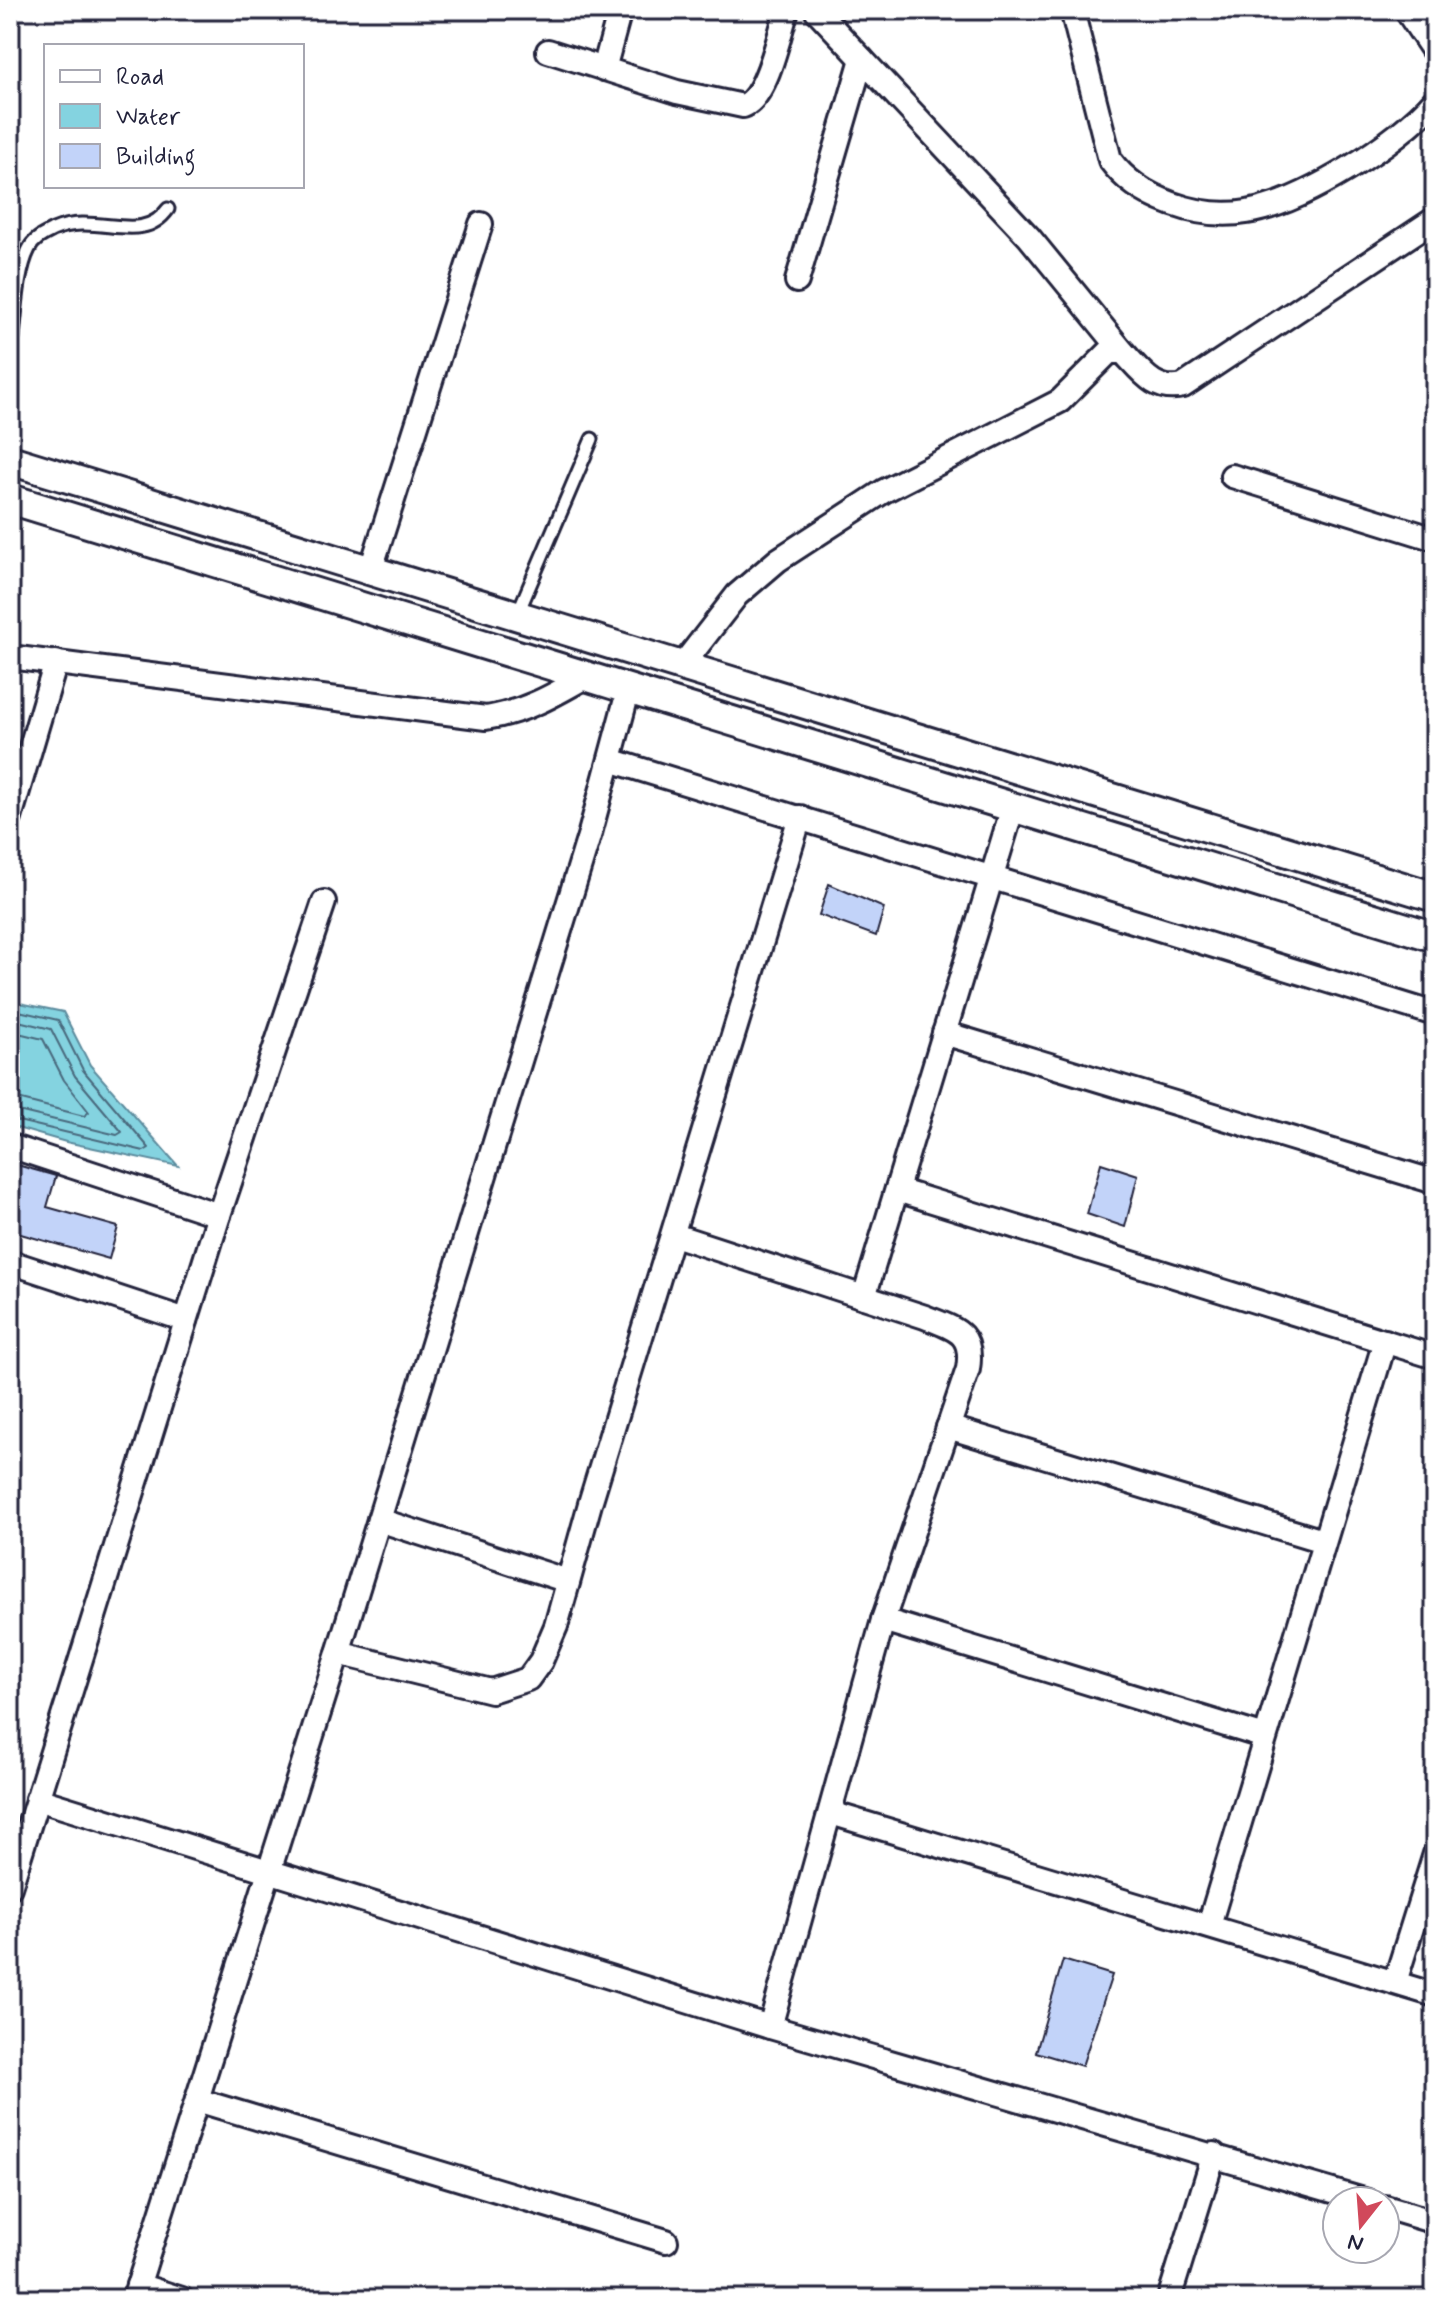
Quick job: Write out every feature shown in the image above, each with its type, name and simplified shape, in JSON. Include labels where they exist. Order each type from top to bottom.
[{"type":"street","points":[[604,69],[620,10]]},
{"type":"street","points":[[548,51],[727,105],[751,104],[764,85],[787,10]]},
{"type":"street","points":[[816,10],[1029,237],[1123,352],[1152,382],[1173,389],[1183,386],[1435,219]]},
{"type":"street","points":[[1072,10],[1110,160],[1120,174],[1139,188],[1194,209],[1228,215],[1275,205],[1349,168],[1418,117],[1435,100]]},
{"type":"street","points":[[1406,10],[1435,53]]},
{"type":"street","points":[[797,281],[862,59]]},
{"type":"street","points":[[370,572],[481,224]]},
{"type":"street","points":[[681,667],[737,595],[778,560],[884,491],[1048,408],[1075,388],[1109,352],[1123,352]]},
{"type":"street","points":[[10,460],[1435,897]]},
{"type":"street","points":[[1232,476],[1435,539]]},
{"type":"street","points":[[10,499],[1435,937]]},
{"type":"street","points":[[10,657],[446,716],[486,718],[514,714],[538,705],[587,676]]},
{"type":"street","points":[[10,818],[56,662]]},
{"type":"street","points":[[182,2299],[136,2292],[379,1520],[610,760],[629,688]]},
{"type":"street","points":[[610,760],[1435,1014]]},
{"type":"street","points":[[864,1297],[1013,807]]},
{"type":"street","points":[[338,1653],[491,1691],[509,1688],[528,1679],[541,1661],[556,1626],[800,817]]},
{"type":"street","points":[[10,1887],[219,1215],[324,902]]},
{"type":"street","points":[[944,1033],[1435,1182]]},
{"type":"street","points":[[10,1146],[219,1215]]},
{"type":"street","points":[[897,1190],[1435,1357]]},
{"type":"street","points":[[674,1235],[953,1328],[967,1339],[971,1350],[968,1369],[883,1620],[770,2027]]},
{"type":"street","points":[[10,1262],[186,1320]]},
{"type":"street","points":[[1209,1925],[1385,1341]]},
{"type":"street","points":[[948,1427],[1323,1541]]},
{"type":"street","points":[[379,1520],[568,1581]]},
{"type":"street","points":[[883,1620],[1265,1737]]},
{"type":"street","points":[[37,1799],[770,2027],[1321,2187]]},
{"type":"street","points":[[831,1813],[1435,1995]]},
{"type":"street","points":[[1395,1982],[1435,1854]]},
{"type":"street","points":[[197,2100],[666,2241]]},
{"type":"street","points":[[1169,2299],[1214,2154]]},
{"type":"street","points":[[1401,2212],[1435,2222]]},
{"type":"lane","points":[[10,359],[22,276],[29,249],[38,237],[73,223],[140,228],[160,220],[168,209]]},
{"type":"lane","points":[[516,617],[592,439]]},
{"type":"water","points":[[10,1001],[63,1012],[90,1065],[178,1166],[66,1142],[10,1126]]},
{"type":"building","points":[[829,884],[884,908],[876,936],[819,915]]},
{"type":"building","points":[[10,1163],[56,1176],[47,1207],[118,1227],[109,1259],[10,1231]]},
{"type":"building","points":[[1101,1163],[1138,1175],[1125,1227],[1087,1214]]},
{"type":"building","points":[[1063,1960],[1112,1975],[1082,2066],[1036,2052]]}]
